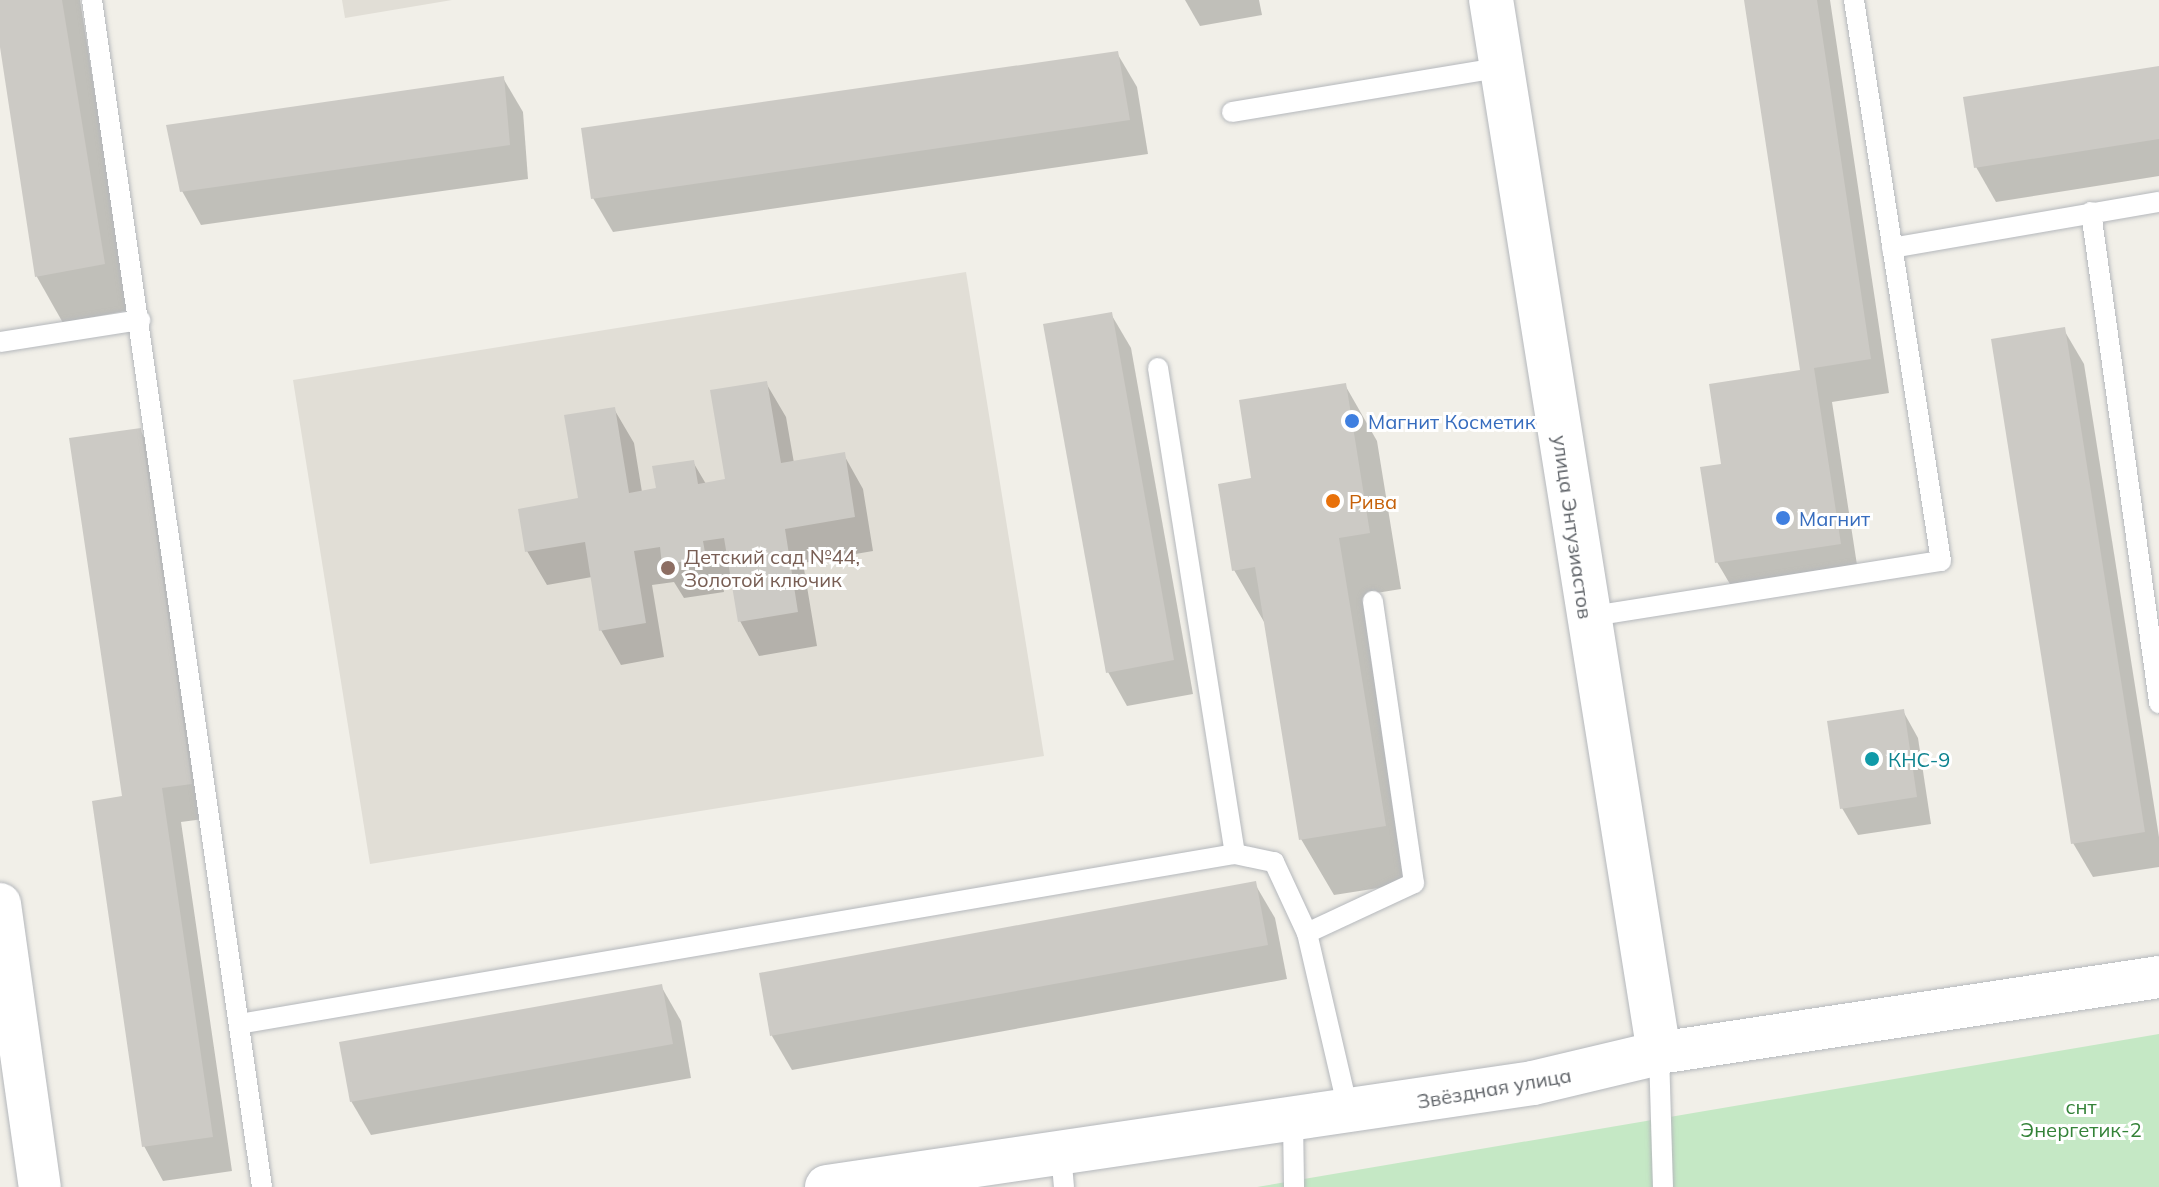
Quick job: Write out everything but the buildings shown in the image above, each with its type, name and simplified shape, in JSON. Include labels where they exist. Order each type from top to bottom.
[{"type":"street","name":"улица Энтузиастов","points":[[1491,0],[1585,617],[1659,1053]]},
{"type":"street","points":[[0,904],[40,1187]]},
{"type":"street","name":"Звёздная улица","points":[[827,1187],[1063,1170],[1293,1121],[1533,1083],[1659,1053],[2159,977]]},
{"type":"lane","points":[[92,0],[262,1187]]},
{"type":"lane","points":[[1585,617],[1941,561],[1854,0]]},
{"type":"lane","points":[[1232,112],[1503,67]]},
{"type":"lane","points":[[1892,248],[2159,202]]},
{"type":"lane","points":[[2091,212],[2159,703]]},
{"type":"lane","points":[[0,342],[140,320]]},
{"type":"lane","points":[[1158,368],[1235,854]]},
{"type":"lane","points":[[1307,933],[1414,883],[1373,601]]},
{"type":"lane","points":[[239,1024],[1235,854],[1274,862],[1307,933],[1349,1113]]},
{"type":"lane","points":[[1659,1053],[1663,1187]]},
{"type":"lane","points":[[1293,1121],[1294,1187]]},
{"type":"shaded area","points":[[342,0],[452,0],[345,18]]},
{"type":"shaded area","name":"Детский сад №44, Золотой ключик","points":[[966,272],[1044,756],[370,864],[293,380]]},
{"type":"green space","name":"снт Энергетик-2","points":[[2159,1034],[2159,1187],[1257,1187]]},
{"type":"place","name":"Магнит Косметик","points":[[1352,421]]},
{"type":"place","name":"Рива","points":[[1333,501]]},
{"type":"place","name":"Магнит","points":[[1783,518]]},
{"type":"place","name":"Детский сад №44, Золотой ключик","points":[[668,568]]},
{"type":"place","name":"КНС-9","points":[[1872,759]]}]
